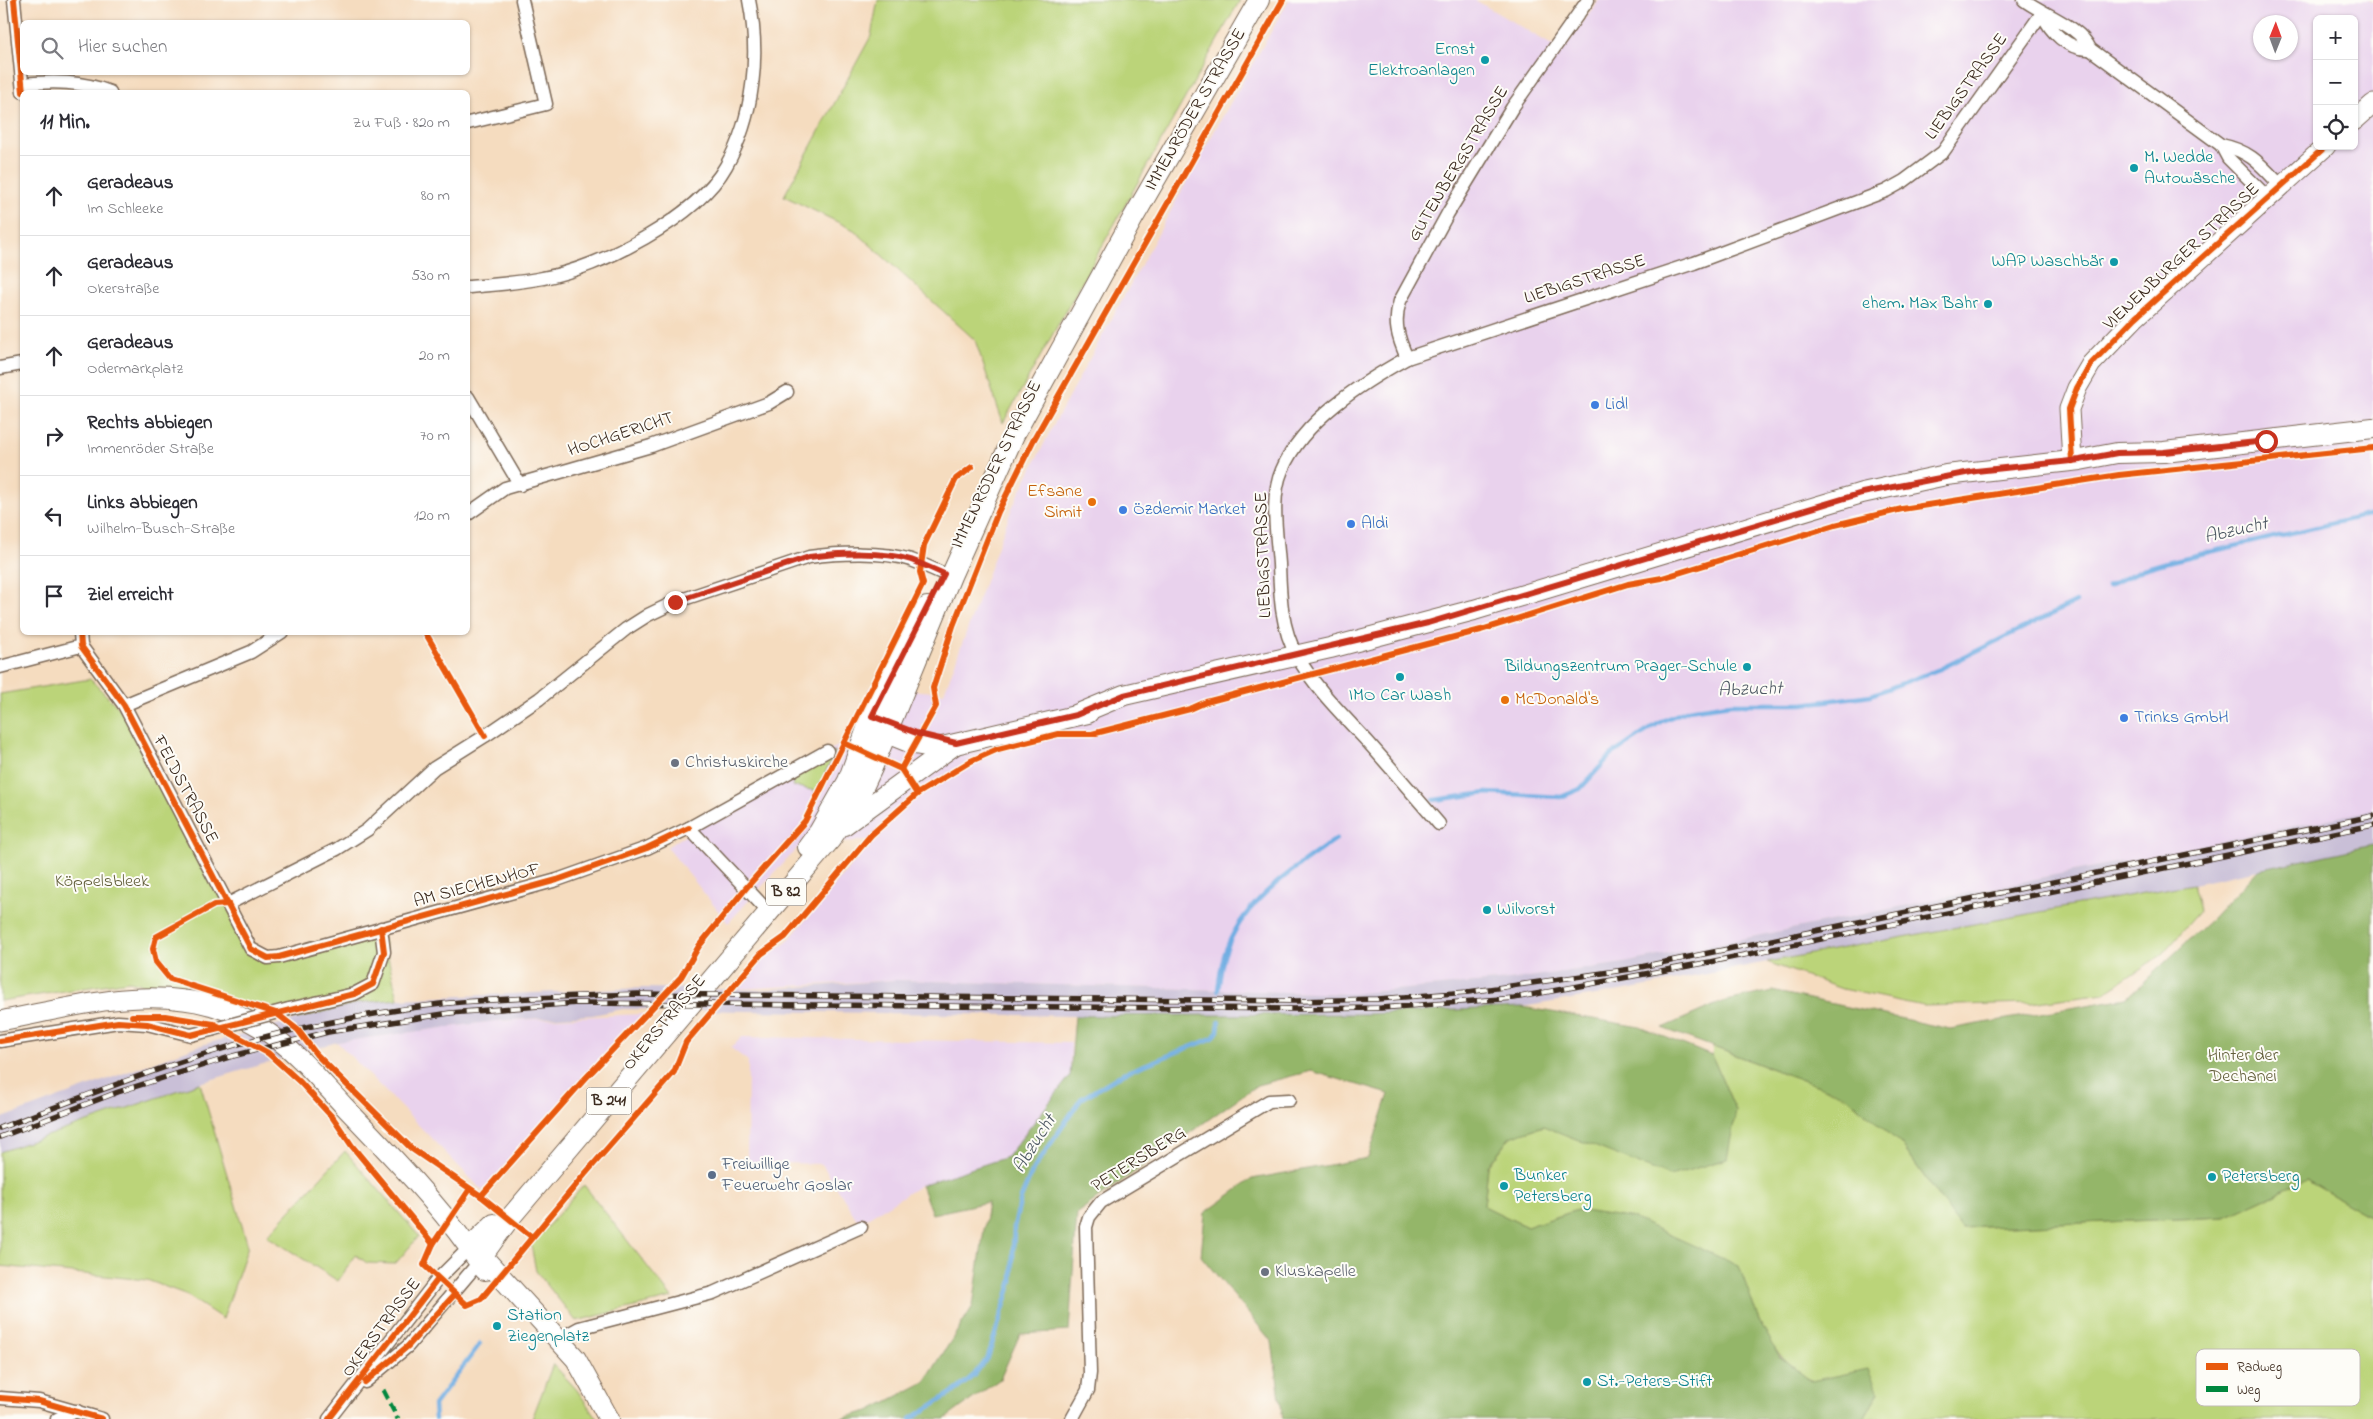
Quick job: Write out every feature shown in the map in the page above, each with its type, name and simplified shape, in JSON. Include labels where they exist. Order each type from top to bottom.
[{"type":"main road","name":"IMMENRÖDER STRASSE","points":[[889,728],[998,467],[1132,220],[1259,0]]},
{"type":"main road","name":"IMMENRÖDER STRASSE","points":[[870,721],[944,574],[1017,417],[1132,220]]},
{"type":"main road","points":[[1296,656],[1474,610],[1862,493],[1946,475],[2076,460],[2117,453],[2164,452],[2373,428]]},
{"type":"main road","name":"B 82","points":[[870,721],[916,739],[956,743],[1161,696],[1175,684],[1296,656]]},
{"type":"main road","name":"OKERSTRASSE","points":[[734,947],[823,825],[848,781],[870,721]]},
{"type":"main road","name":"B 82","points":[[836,830],[856,802],[889,728]]},
{"type":"main road","name":"B 82","points":[[836,830],[872,807],[956,743]]},
{"type":"main road","name":"OKERSTRASSE","points":[[476,1252],[504,1215],[836,830]]},
{"type":"main road","points":[[476,1252],[503,1292],[523,1303],[557,1340],[583,1383],[593,1390],[609,1419]]},
{"type":"street","points":[[14,0],[20,59]]},
{"type":"street","points":[[470,123],[546,104],[522,0]]},
{"type":"street","points":[[470,287],[544,278],[585,266],[636,243],[664,226],[696,200],[727,165],[739,138],[748,107],[755,66],[749,0]]},
{"type":"street","name":"GUTENBERGSTRASSE","points":[[1407,358],[1396,327],[1395,314],[1400,301],[1448,213],[1512,108],[1588,0]]},
{"type":"street","points":[[2024,0],[2042,13],[2057,18],[2086,39],[2090,49],[2222,145],[2240,149],[2260,164],[2274,192]]},
{"type":"street","name":"LIEBIGSTRASSE","points":[[1438,824],[1319,689],[1296,656],[1285,628],[1280,592],[1276,507],[1281,470],[1306,434],[1328,410],[1371,378],[1407,358],[1694,263],[1886,191],[1912,176],[1943,152],[2042,13]]},
{"type":"street","points":[[22,75],[23,88],[67,82],[89,85],[104,90]]},
{"type":"street","points":[[2358,117],[2373,104]]},
{"type":"street","points":[[2222,145],[2228,158],[2274,192]]},
{"type":"street","name":"VIENENBURGER STRASSE","points":[[2076,460],[2077,388],[2091,364],[2135,318],[2321,150]]},
{"type":"street","points":[[0,368],[20,364]]},
{"type":"street","name":"HOCHGERICHT","points":[[470,513],[505,488],[651,446],[769,403],[787,392]]},
{"type":"street","points":[[470,400],[520,485]]},
{"type":"street","points":[[228,904],[337,849],[367,830],[434,768],[485,736],[538,699],[626,629],[648,615],[675,602],[809,557],[827,554],[888,556],[910,560],[944,574]]},
{"type":"street","points":[[0,667],[81,646],[80,635]]},
{"type":"street","points":[[124,705],[251,652],[277,635]]},
{"type":"street","name":"FELDSTRASSE","points":[[81,646],[124,705],[251,949],[268,958]]},
{"type":"street","name":"AM SIECHENHOF","points":[[268,958],[557,880],[647,848],[689,828],[827,752]]},
{"type":"street","points":[[689,828],[763,906]]},
{"type":"street","points":[[0,1042],[118,1022],[147,1024],[191,1034],[354,994],[373,984],[384,952],[381,928]]},
{"type":"street","points":[[0,1021],[120,1000],[149,998],[183,1000],[236,1015],[262,1028],[291,1050],[400,1166],[432,1192],[453,1214],[476,1252]]},
{"type":"street","name":"PETERSBERG","points":[[1072,1419],[1088,1390],[1090,1373],[1086,1227],[1094,1209],[1101,1202],[1249,1112],[1269,1101],[1289,1100]]},
{"type":"street","points":[[557,1340],[579,1328],[727,1288],[861,1227]]},
{"type":"street","name":"OKERSTRASSE","points":[[350,1395],[408,1346],[476,1252]]},
{"type":"street","name":"OKERSTRASSE","points":[[329,1419],[350,1395],[438,1279],[476,1252]]},
{"type":"street","points":[[0,1398],[39,1401],[78,1410],[97,1418]]},
{"type":"street","points":[[57,1419],[78,1410]]},
{"type":"shaded area","points":[[1289,0],[1475,0],[1562,51],[1599,0],[2369,0],[2373,3],[2373,810],[1624,963],[1509,980],[1349,994],[896,980],[737,989],[766,956],[786,943],[872,841],[803,842],[728,923],[667,847],[778,777],[844,743],[871,687],[944,693],[1012,508],[1055,422],[1215,130]]},
{"type":"shaded area","points":[[2373,810],[2373,845],[2193,884],[1767,962],[1632,989],[1522,1007],[1371,1014],[1075,1016],[623,1009],[593,1015],[495,1021],[337,1042],[200,1083],[0,1152],[0,1119],[198,1046],[357,1003],[398,999],[644,988],[759,990],[896,980],[1349,994],[1509,980],[1624,963]]},
{"type":"shaded area","points":[[644,1014],[584,1076],[483,1191],[337,1042],[495,1021]]},
{"type":"shaded area","points":[[742,1037],[1071,1043],[1070,1076],[1007,1157],[921,1185],[859,1223],[822,1164],[747,1162],[748,1061],[731,1048]]},
{"type":"green space","points":[[878,0],[1240,0],[1003,423],[975,340],[854,230],[784,196],[871,36]]},
{"type":"green space","name":"Köppelsbleek","points":[[90,679],[131,720],[251,949],[268,958],[381,928],[398,999],[357,1003],[297,1019],[129,981],[0,1001],[0,694]]},
{"type":"green space","points":[[836,751],[816,791],[793,786],[793,776]]},
{"type":"green space","name":"Hinter der Dechanei","points":[[2373,845],[2373,1218],[2306,1180],[2225,1217],[1961,1228],[1901,1144],[1846,1096],[1662,1028],[1722,1002],[1772,991],[1950,1029],[2127,998],[2212,918],[2258,870]]},
{"type":"green space","points":[[2193,884],[2200,911],[2161,955],[2104,993],[2031,1003],[1923,1006],[1842,989],[1767,962]]},
{"type":"green space","points":[[1522,1007],[1640,1027],[1712,1056],[1736,1111],[1727,1159],[1670,1176],[1543,1126],[1510,1137],[1488,1166],[1484,1206],[1527,1227],[1577,1210],[1635,1219],[1739,1266],[1759,1320],[1780,1357],[1811,1381],[1868,1369],[1879,1392],[1864,1419],[1283,1419],[1272,1342],[1201,1256],[1205,1213],[1252,1179],[1368,1158],[1389,1094],[1311,1071],[1257,1085],[1077,1213],[1069,1331],[1020,1334],[1000,1379],[945,1419],[839,1419],[869,1411],[925,1382],[973,1306],[988,1202],[932,1214],[921,1185],[1007,1157],[1070,1076],[1075,1016],[1371,1014]]},
{"type":"green space","points":[[1713,1047],[1846,1096],[1901,1144],[1961,1228],[2225,1217],[2306,1180],[2373,1218],[2373,1419],[1864,1419],[1879,1392],[1843,1388],[1816,1382],[1796,1371],[1773,1345],[1764,1330],[1738,1265],[1577,1210],[1527,1227],[1484,1206],[1488,1167],[1510,1137],[1543,1126],[1736,1111],[1712,1056]]},
{"type":"green space","points":[[200,1083],[248,1246],[223,1319],[185,1294],[147,1280],[0,1266],[0,1152]]},
{"type":"green space","points":[[345,1151],[419,1236],[395,1264],[367,1263],[356,1255],[338,1281],[267,1236]]},
{"type":"green space","points":[[584,1185],[672,1298],[576,1321],[536,1271],[531,1245]]},
{"type":"green space","points":[[553,1364],[577,1390],[597,1419],[532,1419]]},
{"type":"waterway","name":"Abzucht","points":[[2108,586],[2143,569],[2171,561],[2373,514]]},
{"type":"waterway","name":"Abzucht","points":[[1434,800],[1487,793],[1561,797],[1580,789],[1611,755],[1662,721],[1688,710],[1731,704],[1803,704],[1871,695],[1940,669],[2076,602]]},
{"type":"waterway","name":"Abzucht","points":[[1218,990],[1225,953],[1233,934],[1244,917],[1271,888],[1336,839]]},
{"type":"waterway","name":"Abzucht","points":[[911,1419],[958,1389],[974,1375],[988,1357],[1012,1281],[1014,1227],[1021,1198],[1033,1170],[1081,1099],[1124,1073],[1213,1038],[1218,1031],[1219,1022]]},
{"type":"waterway","points":[[435,1419],[434,1405],[480,1344]]},
{"type":"railway","points":[[0,1128],[161,1068],[202,1055],[285,1032],[373,1014],[419,1007],[497,1000],[638,994],[1296,1001],[1378,999],[1468,992],[1631,969],[2373,816]]},
{"type":"railway","points":[[0,1137],[118,1092],[233,1056],[328,1032],[450,1013],[577,1003],[1295,1009],[1381,1008],[1514,998],[1710,962],[2373,825]]},
{"type":"marked path","points":[[383,1390],[398,1419]]},
{"type":"cycle path","points":[[14,0],[20,61]]},
{"type":"cycle path","points":[[901,769],[936,706],[933,688],[953,626],[998,512],[1033,441],[1283,0]]},
{"type":"cycle path","points":[[21,75],[23,90]]},
{"type":"cycle path","points":[[2072,461],[2069,409],[2077,388],[2091,364],[2135,318],[2322,150]]},
{"type":"cycle path","points":[[470,1189],[433,1244],[424,1265],[467,1305],[481,1299],[585,1174],[674,1072],[686,1042],[761,954],[785,937],[871,835],[917,794],[971,761],[998,749],[1058,734],[1092,734],[1190,709],[1206,702],[1481,630],[1628,584],[1662,578],[1835,525],[1902,509],[2119,475],[2373,448]]},
{"type":"cycle path","points":[[481,1196],[582,1082],[681,977],[699,946],[746,888],[805,821],[923,584],[920,572],[924,545],[956,479],[972,467]]},
{"type":"cycle path","points":[[80,635],[81,646],[124,705],[251,949],[268,958],[279,957],[557,880],[647,848],[689,828]]},
{"type":"cycle path","points":[[427,635],[485,736]]},
{"type":"cycle path","points":[[844,743],[901,769],[917,794]]},
{"type":"cycle path","points":[[228,904],[214,905],[156,937],[153,949],[156,962],[170,979],[276,1013],[298,1030],[316,1054],[412,1149],[481,1196],[532,1237]]},
{"type":"cycle path","points":[[0,1041],[118,1022],[147,1024],[191,1035],[354,994],[373,984],[384,952],[381,928]]},
{"type":"cycle path","points":[[132,1016],[165,1016],[214,1024],[268,1053],[300,1082],[333,1118],[352,1146],[433,1244]]},
{"type":"cycle path","points":[[329,1419],[438,1279]]},
{"type":"cycle path","points":[[365,1382],[408,1346],[455,1294]]},
{"type":"cycle path","points":[[0,1398],[39,1401],[102,1419]]},
{"type":"place","name":"Ernst Elektroanlagen","points":[[1485,60]]},
{"type":"place","name":"M. Wedde Autowäsche","points":[[2134,168]]},
{"type":"place","name":"WAP Waschbär","points":[[2114,262]]},
{"type":"place","name":"ehem. Max Bahr","points":[[1988,304]]},
{"type":"place","name":"Lidl","points":[[1595,405]]},
{"type":"place","name":"Efsane Simit","points":[[1092,502]]},
{"type":"place","name":"Özdemir Market","points":[[1123,510]]},
{"type":"place","name":"Aldi","points":[[1351,524]]},
{"type":"place","name":"Bildungszentrum Prager-Schule","points":[[1747,667]]},
{"type":"place","name":"IMO Car Wash","points":[[1400,677]]},
{"type":"place","name":"McDonald's","points":[[1505,700]]},
{"type":"place","name":"Trinks GmbH","points":[[2124,718]]},
{"type":"place","name":"Christuskirche","points":[[675,763]]},
{"type":"place","name":"Wilvorst","points":[[1487,910]]},
{"type":"place","name":"Freiwillige Feuerwehr Goslar","points":[[712,1175]]},
{"type":"place","name":"Petersberg","points":[[2212,1177]]},
{"type":"place","name":"Bunker Petersberg","points":[[1504,1186]]},
{"type":"place","name":"Kluskapelle","points":[[1265,1272]]},
{"type":"place","name":"Station Ziegenplatz","points":[[497,1326]]},
{"type":"place","name":"St.-Peters-Stift","points":[[1587,1382]]},
{"type":"route","points":[[675,602],[809,557],[827,554],[888,556],[910,560],[944,574],[872,716],[919,734],[956,743],[972,741],[1076,715],[1124,695],[1330,648],[1428,623],[1862,493],[1946,475],[1976,471],[2080,460],[2117,453],[2164,452],[2266,441]]}]
